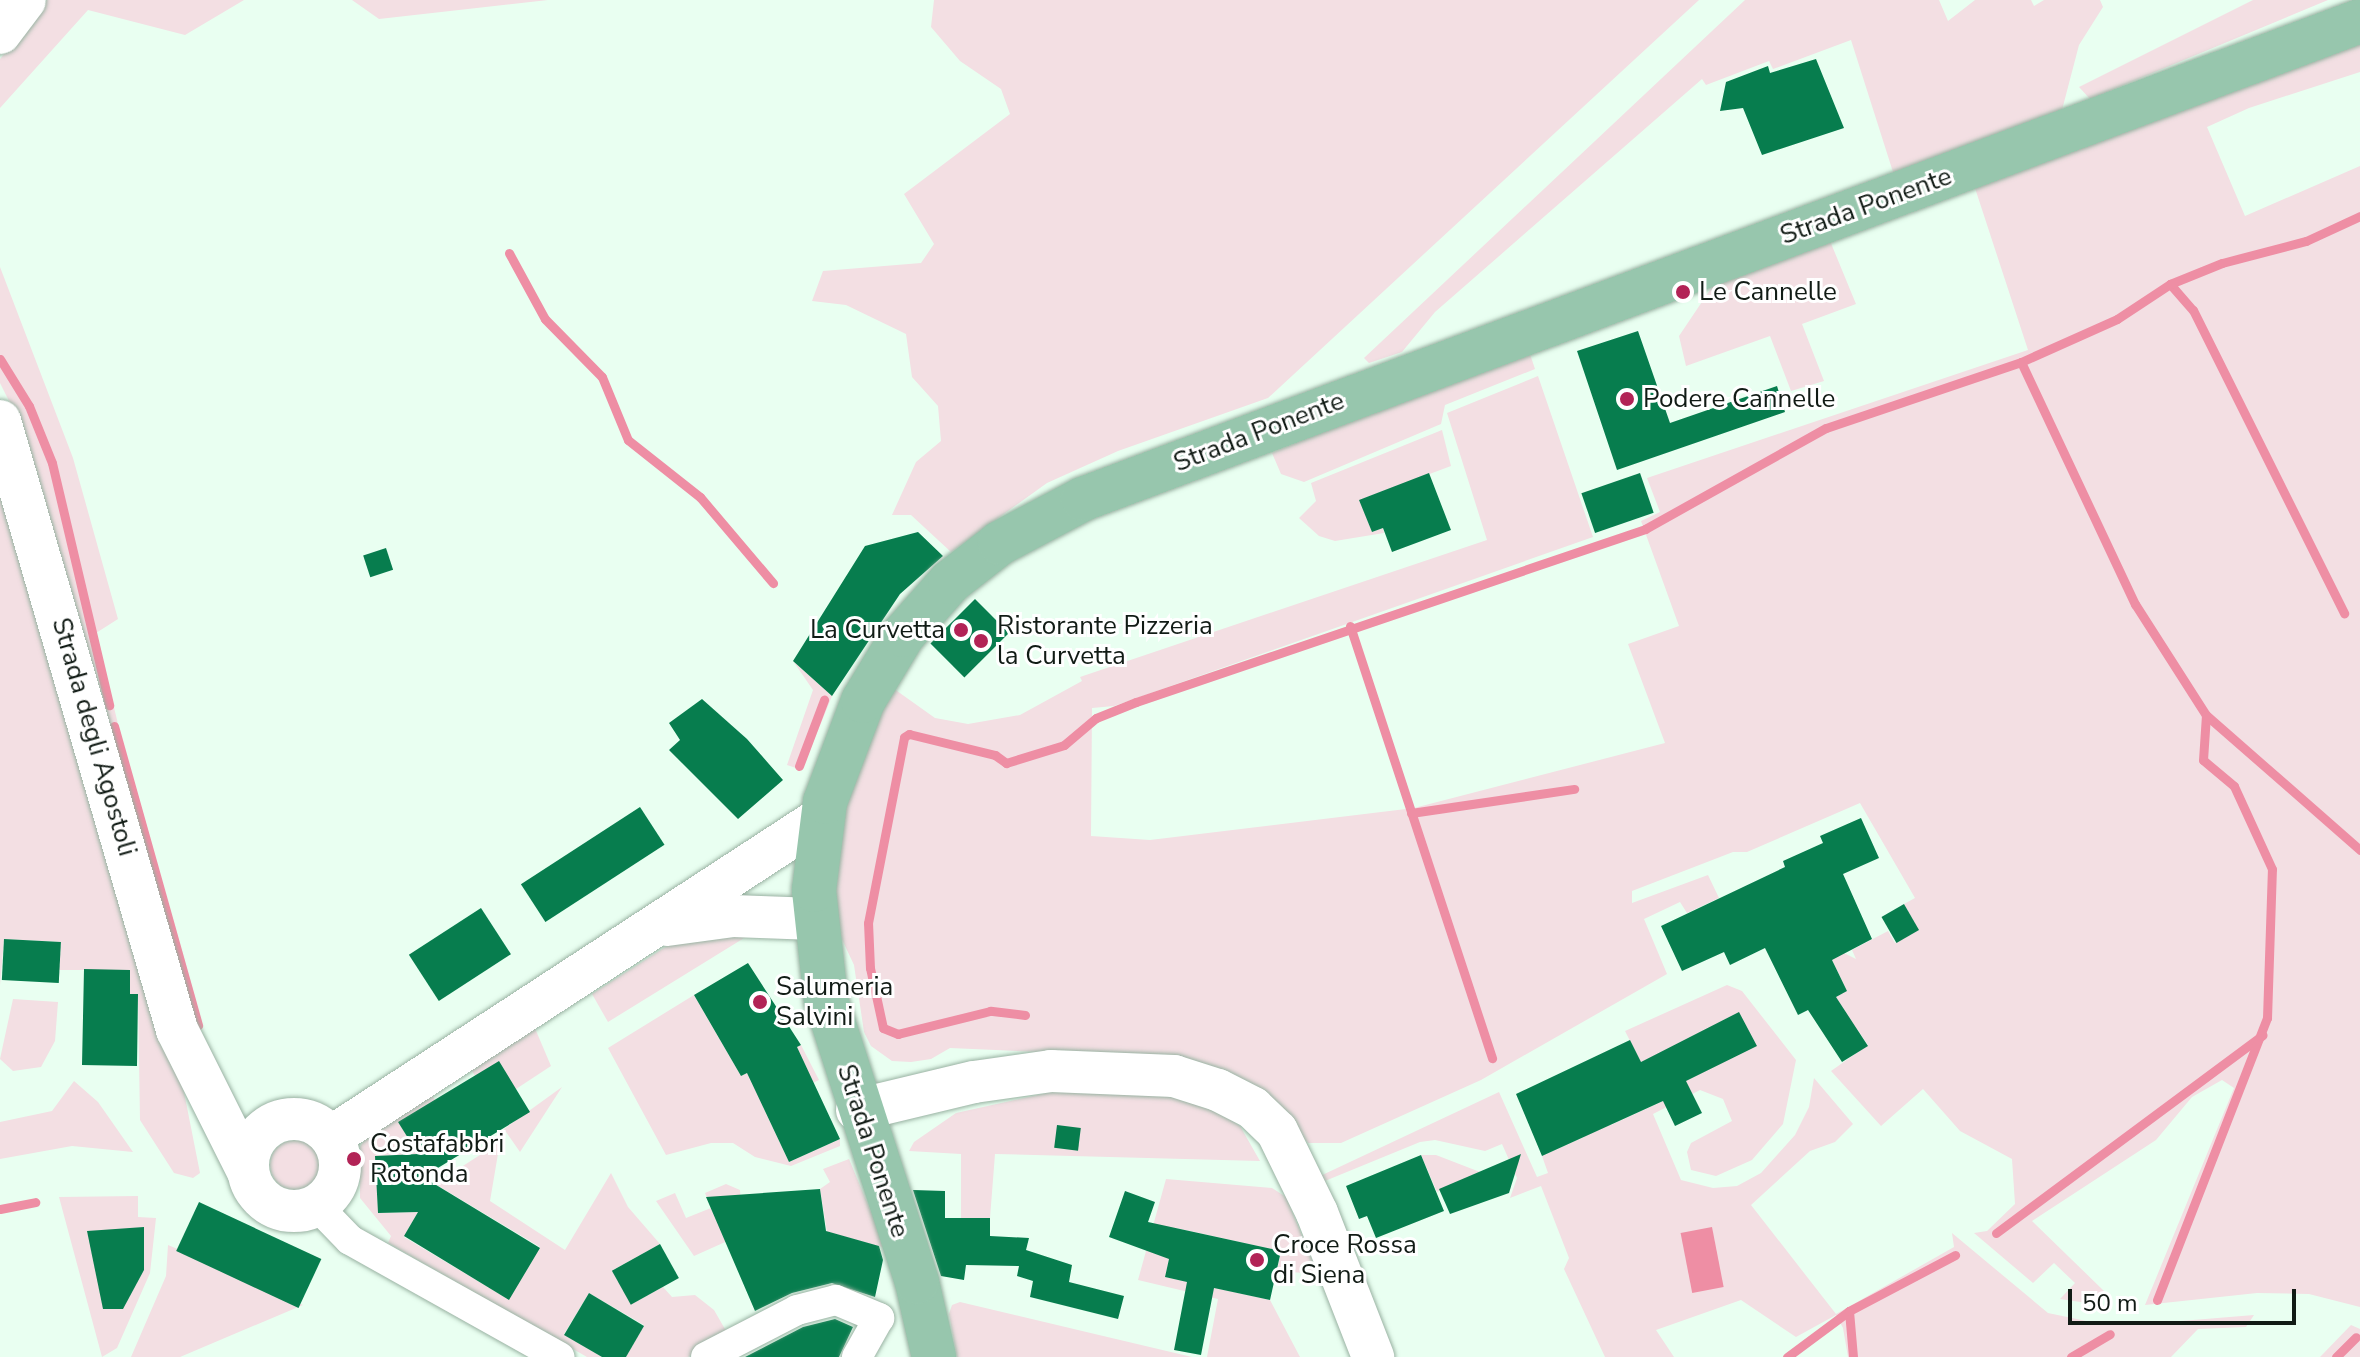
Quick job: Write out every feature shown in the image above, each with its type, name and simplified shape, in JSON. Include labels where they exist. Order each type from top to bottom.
[{"type":"main road","name":"Strada Ponente","points":[[934,1357],[917,1282],[857,1110],[826,1001],[815,919],[822,817],[863,701],[903,635],[950,582],[1039,519],[1161,469],[2360,21]]},
{"type":"street","points":[[0,33],[25,0]]},
{"type":"street","name":"Strada degli Agostoli","points":[[0,421],[186,1053],[257,1194],[278,1210],[317,1206]]},
{"type":"street","points":[[331,1137],[822,817]]},
{"type":"street","points":[[650,930],[733,916],[815,919]]},
{"type":"street","points":[[186,1053],[243,1102],[278,1121],[312,1123],[331,1137],[340,1167],[337,1182],[317,1206],[350,1240],[559,1357]]},
{"type":"street","points":[[857,1110],[974,1082],[1051,1071],[1174,1076],[1218,1090],[1253,1108],[1277,1131],[1317,1213],[1373,1357]]},
{"type":"street","points":[[247,1170],[254,1141],[278,1121]]},
{"type":"street","points":[[706,1357],[797,1310],[836,1300],[879,1318],[857,1357]]},
{"type":"shaded area","points":[[47,0],[244,0],[185,35],[88,10],[0,108],[0,59]]},
{"type":"shaded area","points":[[352,0],[548,0],[379,19]]},
{"type":"shaded area","points":[[934,0],[1699,0],[1268,398],[1118,451],[1047,483],[951,552],[911,515],[892,515],[916,462],[941,441],[938,406],[912,377],[906,334],[846,305],[812,301],[823,271],[921,263],[934,244],[904,194],[1010,114],[1001,89],[960,61],[931,27]]},
{"type":"shaded area","points":[[1745,0],[1939,0],[1948,21],[1975,0],[2031,0],[2034,6],[2044,0],[2100,0],[2103,7],[2079,45],[2062,110],[1918,168],[1893,172],[1851,40],[1773,69],[1769,61],[1706,85],[1702,79],[1435,312],[1402,352],[1369,363],[1364,358]]},
{"type":"shaded area","points":[[2253,0],[2328,0],[2090,99],[2079,87]]},
{"type":"shaded area","points":[[2360,42],[2360,72],[2249,108],[2207,127],[2245,216],[2360,166],[2360,1307],[2309,1294],[2257,1293],[2145,1305],[2234,1088],[2222,1080],[2192,1097],[2156,1140],[2032,1221],[2104,1291],[2101,1305],[2060,1299],[2075,1283],[2054,1263],[2033,1283],[1974,1233],[1987,1231],[2015,1204],[2012,1159],[1960,1131],[1923,1089],[1881,1126],[1831,1071],[1868,1045],[1857,1029],[1831,1045],[1815,1007],[1847,991],[1824,943],[1856,959],[1852,950],[1888,931],[1895,943],[1918,930],[1904,904],[1915,898],[1860,803],[1747,852],[1733,852],[1632,891],[1632,903],[1708,875],[1719,898],[1687,913],[1680,902],[1644,919],[1667,974],[1481,1080],[1341,1143],[1308,1143],[1297,1130],[1108,1055],[950,1048],[931,1059],[911,1062],[892,1061],[871,1046],[864,1032],[854,965],[833,920],[837,822],[883,681],[935,718],[968,724],[1020,715],[1082,681],[1080,677],[1487,540],[1447,413],[1538,376],[1593,537],[1114,706],[1092,708],[1091,836],[1150,840],[1414,808],[1665,743],[1628,644],[1679,626],[1641,521],[1660,512],[1647,478],[2028,350],[1973,182]]},
{"type":"shaded area","points":[[1828,236],[1856,304],[1802,324],[1824,381],[1791,391],[1770,336],[1686,366],[1679,336],[1720,275]]},
{"type":"shaded area","points":[[0,267],[73,458],[118,619],[96,633],[126,757],[197,1004],[184,1004],[21,425],[0,383]]},
{"type":"shaded area","points":[[1528,348],[1535,369],[1445,405],[1441,424],[1304,482],[1281,474],[1272,453]]},
{"type":"shaded area","points":[[1442,430],[1451,466],[1360,500],[1372,532],[1383,528],[1384,533],[1335,541],[1319,536],[1299,518],[1316,501],[1311,483]]},
{"type":"shaded area","points":[[0,483],[182,1082],[200,1173],[193,1178],[174,1173],[140,1120],[138,995],[130,994],[130,970],[59,970],[61,942],[4,939],[0,985]]},
{"type":"shaded area","points":[[793,661],[832,696],[802,770],[787,765],[813,690]]},
{"type":"shaded area","points":[[689,932],[749,935],[608,1022],[592,994]]},
{"type":"shaded area","points":[[1727,985],[1742,991],[1796,1060],[1783,1124],[1752,1160],[1716,1176],[1691,1170],[1687,1152],[1691,1143],[1732,1121],[1723,1099],[1700,1090],[1653,1114],[1681,1180],[1713,1188],[1737,1186],[1761,1173],[1795,1135],[1809,1107],[1814,1078],[1853,1124],[1835,1142],[1810,1151],[1751,1205],[1836,1314],[1954,1247],[1952,1233],[2048,1313],[2091,1322],[2144,1324],[2254,1315],[2246,1327],[2198,1329],[2171,1357],[1848,1357],[1843,1328],[1836,1315],[1796,1337],[1741,1300],[1656,1330],[1674,1357],[1605,1357],[1564,1269],[1569,1258],[1541,1186],[1510,1198],[1517,1178],[1502,1144],[1485,1151],[1435,1140],[1420,1142],[1320,1183],[1318,1177],[1499,1092],[1537,1177],[1548,1173],[1542,1156],[1584,1137],[1576,1116],[1611,1125],[1661,1102],[1625,1031]]},
{"type":"shaded area","points":[[694,995],[741,1076],[801,1045],[819,1080],[763,1107],[789,1162],[840,1139],[840,1146],[791,1166],[755,1157],[733,1143],[711,1143],[666,1155],[608,1048]]},
{"type":"shaded area","points":[[13,999],[58,1002],[55,1041],[41,1067],[13,1071],[0,1059]]},
{"type":"shaded area","points":[[534,1026],[551,1066],[516,1089],[475,1076],[468,1064]]},
{"type":"shaded area","points":[[74,1081],[98,1102],[133,1152],[72,1146],[0,1159],[0,1122],[52,1111]]},
{"type":"shaded area","points":[[562,1087],[520,1152],[504,1129]]},
{"type":"shaded area","points":[[428,1089],[435,1100],[418,1154],[376,1156],[378,1213],[418,1212],[404,1237],[508,1299],[540,1247],[435,1184],[500,1142],[490,1201],[565,1250],[611,1173],[628,1207],[660,1244],[613,1270],[631,1304],[663,1287],[672,1297],[695,1295],[714,1310],[729,1336],[688,1357],[626,1357],[644,1325],[589,1293],[564,1334],[602,1357],[587,1357],[388,1243],[391,1236],[360,1198],[360,1147],[367,1135]]},
{"type":"shaded area","points":[[1056,1091],[1161,1091],[1209,1104],[1240,1126],[1260,1161],[995,1154],[990,1218],[961,1218],[961,1154],[909,1151],[914,1142],[956,1113]]},
{"type":"shaded area","points":[[295,1140],[312,1148],[320,1165],[312,1182],[295,1190],[278,1182],[270,1165],[278,1148]]},
{"type":"shaded area","points":[[1421,1155],[1436,1155],[1480,1172],[1437,1192]]},
{"type":"shaded area","points":[[849,1159],[886,1248],[827,1232],[820,1189],[830,1182],[823,1169]]},
{"type":"shaded area","points":[[1166,1179],[1272,1188],[1286,1197],[1318,1274],[1277,1271],[1281,1251],[1176,1228],[1165,1277],[1270,1300],[1300,1357],[1207,1357],[1218,1299],[1138,1280]]},
{"type":"shaded area","points":[[726,1184],[740,1190],[743,1234],[694,1256],[656,1201],[675,1193],[686,1218],[711,1208],[705,1193]]},
{"type":"shaded area","points":[[138,1196],[138,1217],[156,1218],[150,1273],[117,1348],[102,1357],[59,1197]]},
{"type":"shaded area","points":[[1712,1227],[1724,1287],[1692,1293],[1681,1233]]},
{"type":"shaded area","points":[[168,1245],[303,1305],[180,1357],[131,1357],[166,1276]]},
{"type":"shaded area","points":[[960,1302],[1192,1357],[957,1357],[949,1314],[952,1305]]},
{"type":"shaded area","points":[[2351,1325],[2360,1329],[2360,1357],[2320,1357]]},
{"type":"building","points":[[1816,59],[1844,128],[1762,155],[1743,108],[1720,111],[1726,82],[1768,66],[1770,73]]},
{"type":"building","name":"Podere Cannelle","points":[[1638,331],[1670,423],[1777,386],[1785,412],[1617,470],[1577,351]]},
{"type":"building","points":[[1429,473],[1451,530],[1392,552],[1383,528],[1372,532],[1359,500]]},
{"type":"building","points":[[1640,473],[1654,513],[1595,533],[1581,493]]},
{"type":"building","points":[[918,532],[943,556],[900,594],[832,696],[793,661],[865,546]]},
{"type":"building","points":[[386,548],[393,570],[370,577],[363,555]]},
{"type":"building","name":"Ristorante Pizzeria la Curvetta","points":[[975,599],[1009,633],[964,677],[930,644]]},
{"type":"building","points":[[702,699],[747,739],[783,780],[738,819],[669,750],[680,740],[669,723]]},
{"type":"building","points":[[640,807],[665,845],[545,922],[521,884]]},
{"type":"building","points":[[1861,818],[1879,858],[1843,874],[1872,939],[1832,960],[1847,991],[1836,997],[1868,1046],[1842,1062],[1808,1010],[1798,1015],[1765,948],[1730,965],[1724,952],[1682,971],[1661,926],[1785,867],[1783,861],[1823,843],[1820,836]]},
{"type":"building","points":[[1904,904],[1919,930],[1896,943],[1881,917]]},
{"type":"building","points":[[481,908],[511,954],[439,1001],[409,955]]},
{"type":"building","points":[[4,939],[61,942],[59,983],[2,980]]},
{"type":"building","points":[[748,963],[801,1045],[797,1047],[840,1139],[789,1162],[747,1073],[741,1076],[694,995]]},
{"type":"building","points":[[84,969],[130,970],[130,994],[138,994],[137,1066],[82,1065]]},
{"type":"building","points":[[1739,1012],[1757,1046],[1686,1081],[1702,1113],[1675,1126],[1663,1101],[1542,1156],[1516,1094],[1630,1040],[1641,1062]]},
{"type":"building","points":[[499,1061],[530,1112],[423,1177],[540,1248],[509,1300],[404,1236],[418,1212],[378,1213],[375,1156],[418,1154],[398,1122]]},
{"type":"building","points":[[1057,1125],[1081,1128],[1078,1151],[1054,1148]]},
{"type":"building","points":[[1521,1154],[1509,1193],[1450,1214],[1439,1189]]},
{"type":"building","points":[[1421,1155],[1444,1211],[1376,1238],[1367,1216],[1359,1219],[1346,1186]]},
{"type":"building","points":[[820,1189],[826,1231],[879,1246],[883,1260],[875,1297],[832,1283],[792,1293],[755,1311],[706,1197]]},
{"type":"building","points":[[913,1190],[945,1191],[945,1218],[990,1218],[990,1236],[1029,1238],[1026,1250],[1072,1265],[1069,1282],[1124,1296],[1118,1319],[1030,1297],[1033,1281],[1017,1276],[1019,1266],[966,1265],[964,1280],[941,1276]]},
{"type":"building","points":[[1125,1191],[1155,1202],[1148,1222],[1281,1251],[1270,1300],[1214,1288],[1201,1355],[1174,1350],[1187,1282],[1165,1277],[1169,1259],[1109,1237]]},
{"type":"building","points":[[199,1202],[321,1259],[299,1308],[176,1251]]},
{"type":"building","points":[[144,1227],[144,1270],[123,1309],[103,1309],[87,1231]]},
{"type":"building","points":[[660,1244],[679,1278],[631,1305],[612,1271]]},
{"type":"building","points":[[589,1293],[644,1326],[626,1357],[602,1357],[564,1335]]},
{"type":"building","points":[[835,1319],[853,1327],[839,1357],[745,1357],[803,1327]]},
{"type":"waterway","points":[[1025,1015],[990,1011],[898,1034],[883,1028],[870,968],[868,923],[904,737],[909,734],[995,755],[1006,763],[1064,745],[1096,718],[1136,702],[1645,529],[1826,428],[2021,362],[2117,319],[2170,284],[2222,263],[2306,241],[2360,216]]},
{"type":"waterway","points":[[509,253],[545,319],[602,377],[628,440],[700,497],[773,583]]},
{"type":"waterway","points":[[2170,284],[2193,310],[2344,613]]},
{"type":"waterway","points":[[0,359],[29,406],[52,463],[109,705]]},
{"type":"waterway","points":[[2021,362],[2135,604],[2206,715],[2360,850]]},
{"type":"waterway","points":[[1350,626],[1492,1058]]},
{"type":"waterway","points":[[799,766],[824,700]]},
{"type":"waterway","points":[[2157,1300],[2267,1018],[2272,869],[2234,786],[2203,760],[2206,715]]},
{"type":"waterway","points":[[114,726],[198,1025]]},
{"type":"waterway","points":[[1411,813],[1574,789]]},
{"type":"waterway","points":[[1996,1233],[2263,1035]]},
{"type":"waterway","points":[[0,1209],[35,1202]]},
{"type":"waterway","points":[[1787,1357],[1849,1311],[1955,1255]]},
{"type":"waterway","points":[[1849,1311],[1853,1357]]},
{"type":"waterway","points":[[2071,1357],[2110,1334]]},
{"type":"waterway","points":[[2336,1357],[2356,1337]]},
{"type":"place","name":"Le Cannelle","points":[[1683,292]]},
{"type":"place","name":"Podere Cannelle","points":[[1627,399]]},
{"type":"place","name":"La Curvetta","points":[[961,630]]},
{"type":"place","name":"Ristorante Pizzeria la Curvetta","points":[[981,641]]},
{"type":"place","name":"Salumeria Salvini","points":[[760,1002]]},
{"type":"place","name":"Costafabbri Rotonda","points":[[354,1159]]},
{"type":"place","name":"Croce Rossa di Siena","points":[[1257,1260]]}]
